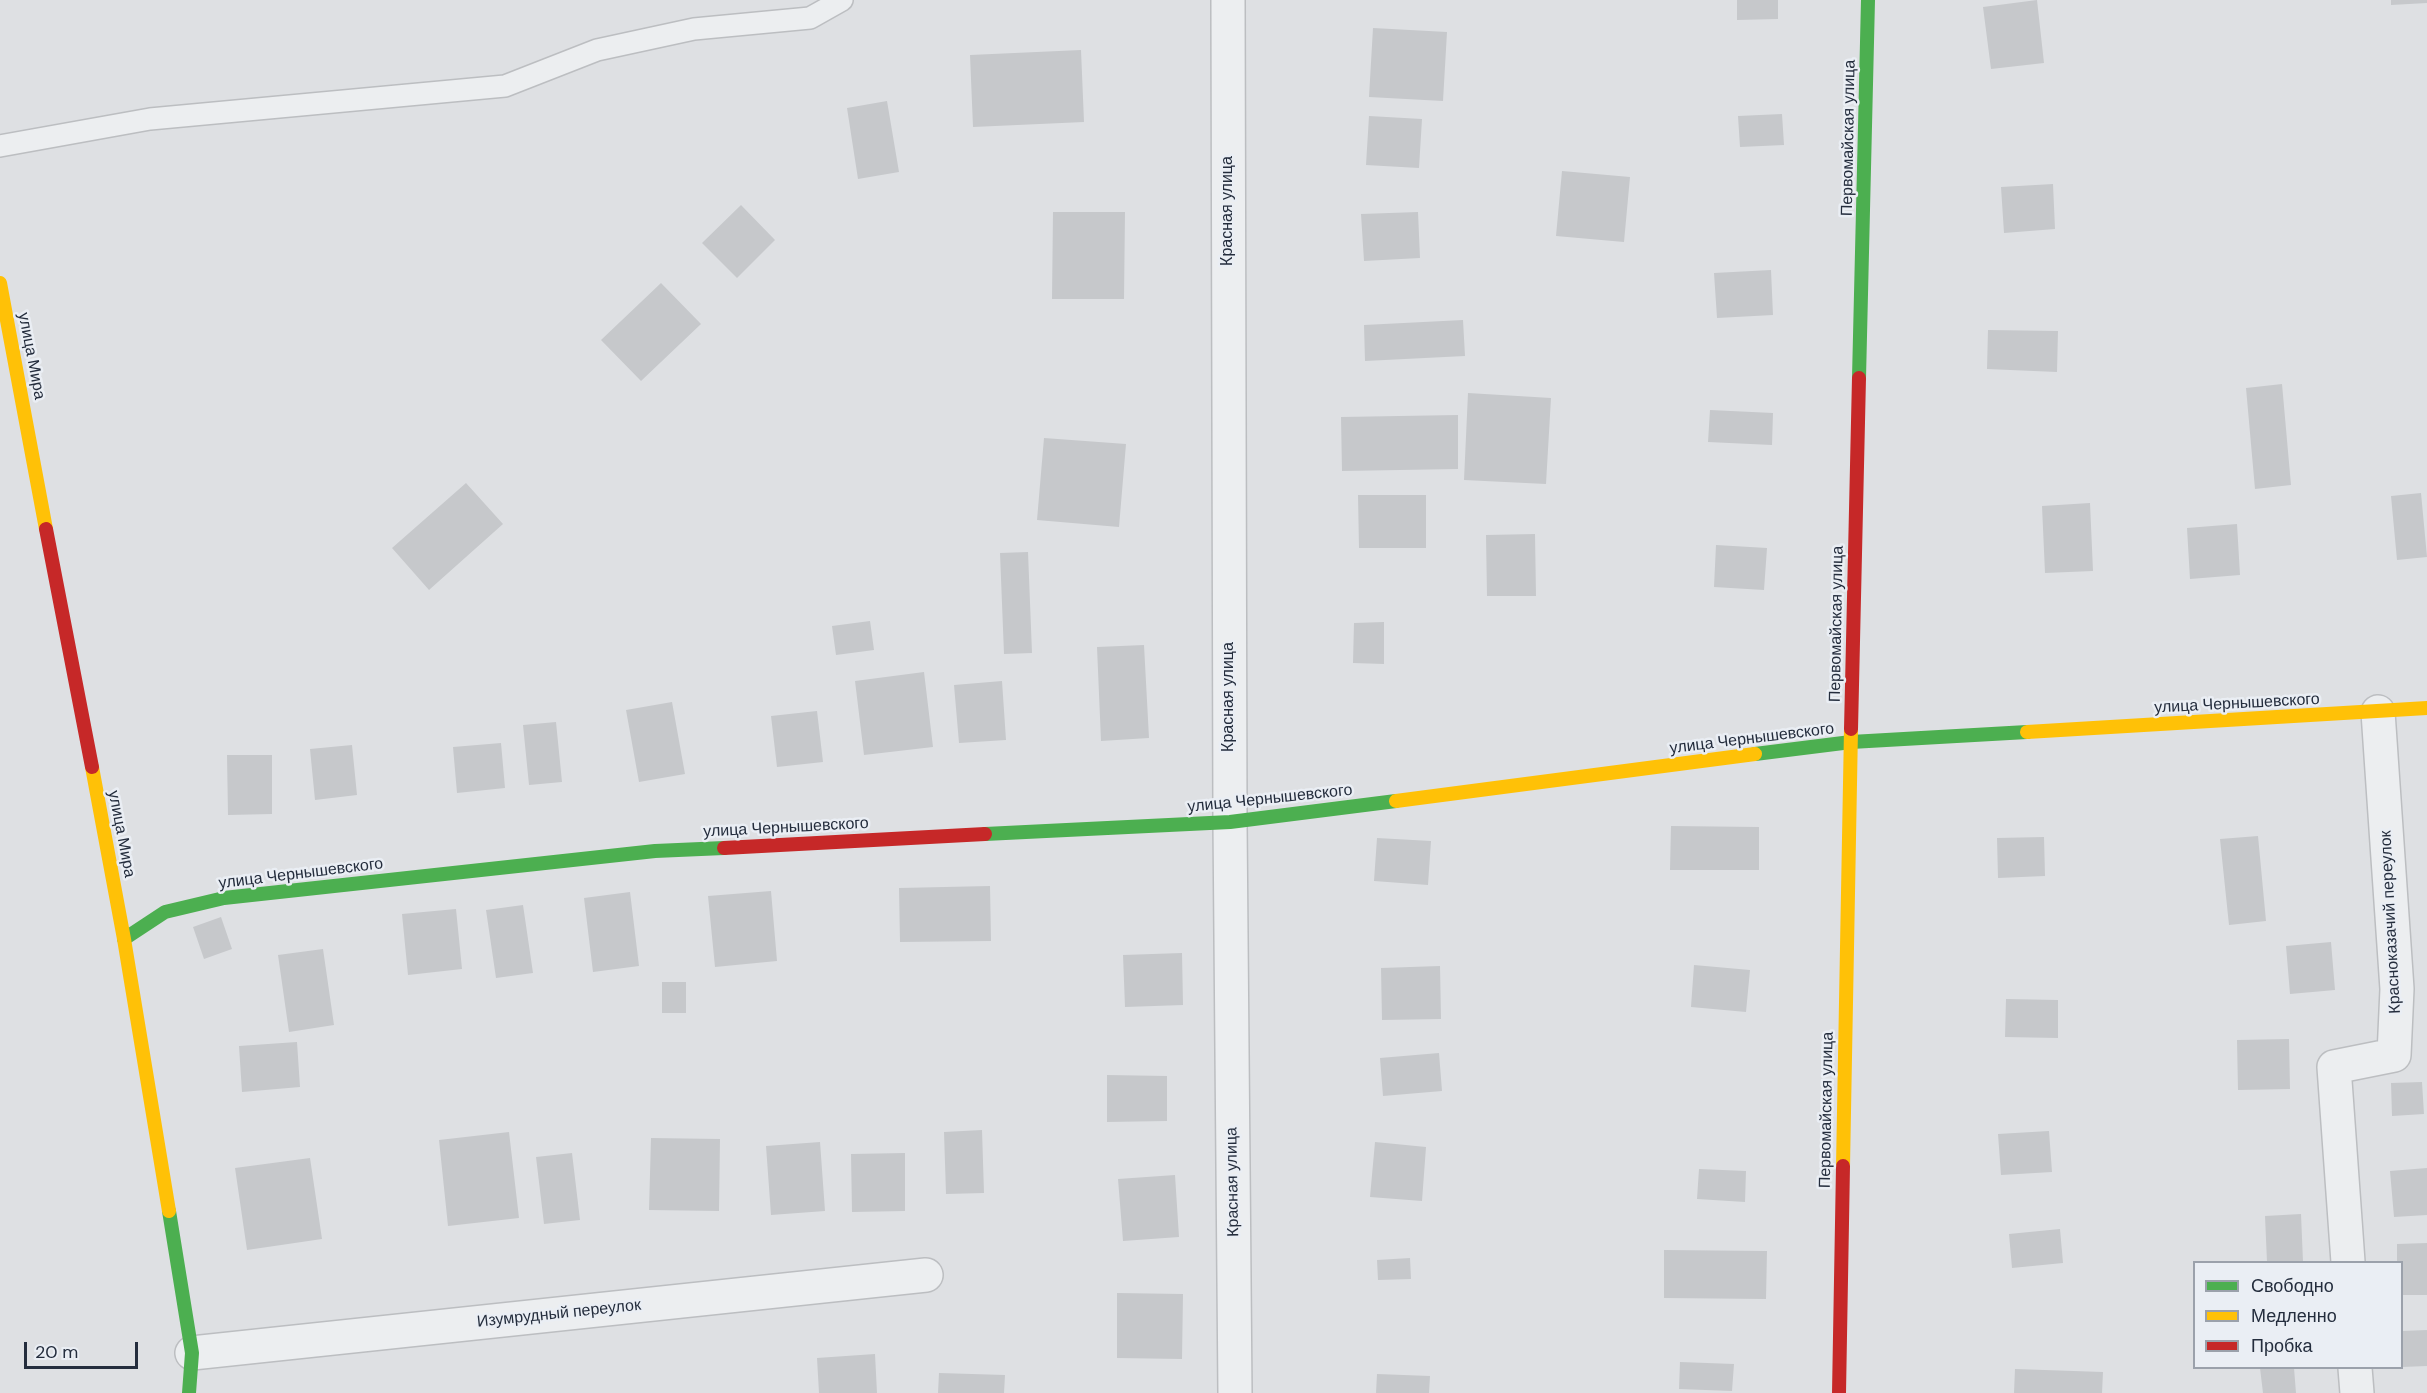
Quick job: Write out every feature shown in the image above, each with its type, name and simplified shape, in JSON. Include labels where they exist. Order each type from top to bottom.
[{"type":"street","name":"Красная улица","points":[[1228,0],[1230,822],[1235,1393]]},
{"type":"street","name":"Первомайская улица","points":[[1839,1393],[1868,0]]},
{"type":"street","name":"улица Мира","points":[[0,283],[124,939],[192,1353],[189,1393]]},
{"type":"street","name":"улица Чернышевского","points":[[124,939],[165,912],[224,898],[644,853],[1230,822],[1851,742],[2427,708]]},
{"type":"street","name":"Красноказачий переулок","points":[[2348,1261],[2334,1067],[2394,1055],[2397,989],[2378,712]]},
{"type":"street","name":"Изумрудный переулок","points":[[192,1353],[926,1275]]},
{"type":"street","points":[[2355,1369],[2357,1393]]},
{"type":"lane","points":[[0,146],[150,119],[505,86],[597,50],[694,29],[810,18],[842,0]]},
{"type":"building","points":[[1737,0],[1778,0],[1778,19],[1737,20]]},
{"type":"building","points":[[2037,0],[2044,63],[1991,69],[1983,7]]},
{"type":"building","points":[[2391,0],[2427,0],[2427,3],[2391,5]]},
{"type":"building","points":[[1373,28],[1447,32],[1443,101],[1369,97]]},
{"type":"building","points":[[1081,50],[1084,122],[973,127],[970,55]]},
{"type":"building","points":[[887,101],[899,172],[858,179],[847,108]]},
{"type":"building","points":[[1782,114],[1784,145],[1740,147],[1738,116]]},
{"type":"building","points":[[1369,116],[1422,119],[1419,168],[1366,165]]},
{"type":"building","points":[[1562,171],[1630,177],[1624,242],[1556,236]]},
{"type":"building","points":[[2053,184],[2055,229],[2004,233],[2001,187]]},
{"type":"building","points":[[741,205],[775,240],[737,278],[702,243]]},
{"type":"building","points":[[1053,212],[1125,212],[1124,299],[1052,299]]},
{"type":"building","points":[[1418,212],[1420,258],[1364,261],[1361,214]]},
{"type":"building","points":[[1771,270],[1773,315],[1717,318],[1714,273]]},
{"type":"building","points":[[661,283],[701,324],[641,381],[601,340]]},
{"type":"building","points":[[1463,320],[1465,356],[1365,361],[1364,325]]},
{"type":"building","points":[[1988,330],[2058,331],[2057,372],[1987,369]]},
{"type":"building","points":[[2282,384],[2291,485],[2255,489],[2246,388]]},
{"type":"building","points":[[1468,393],[1551,398],[1546,484],[1464,480]]},
{"type":"building","points":[[1710,410],[1773,413],[1772,445],[1708,442]]},
{"type":"building","points":[[1458,415],[1458,469],[1342,471],[1341,417]]},
{"type":"building","points":[[1044,438],[1126,444],[1119,527],[1037,520]]},
{"type":"building","points":[[466,483],[503,524],[429,590],[392,548]]},
{"type":"building","points":[[2421,493],[2427,557],[2397,560],[2391,496]]},
{"type":"building","points":[[1358,495],[1426,495],[1426,548],[1359,548]]},
{"type":"building","points":[[2090,503],[2093,571],[2045,573],[2042,506]]},
{"type":"building","points":[[2237,524],[2240,575],[2190,579],[2187,528]]},
{"type":"building","points":[[1535,534],[1536,596],[1487,596],[1486,535]]},
{"type":"building","points":[[1716,545],[1767,548],[1764,590],[1714,587]]},
{"type":"building","points":[[1028,552],[1032,653],[1004,654],[1000,553]]},
{"type":"building","points":[[870,621],[874,650],[836,655],[832,626]]},
{"type":"building","points":[[1384,622],[1384,664],[1353,663],[1354,623]]},
{"type":"building","points":[[1144,645],[1149,738],[1101,741],[1097,647]]},
{"type":"building","points":[[924,672],[933,747],[864,755],[855,681]]},
{"type":"building","points":[[1002,681],[1006,740],[959,743],[954,685]]},
{"type":"building","points":[[672,702],[685,774],[639,782],[626,710]]},
{"type":"building","points":[[817,711],[823,762],[777,767],[771,716]]},
{"type":"building","points":[[556,722],[562,782],[529,785],[523,725]]},
{"type":"building","points":[[501,743],[505,788],[457,793],[453,747]]},
{"type":"building","points":[[352,745],[357,795],[315,800],[310,749]]},
{"type":"building","points":[[227,755],[272,755],[272,814],[228,815]]},
{"type":"building","points":[[1671,826],[1759,827],[1759,870],[1670,870]]},
{"type":"building","points":[[2258,836],[2266,921],[2229,925],[2220,839]]},
{"type":"building","points":[[2044,837],[2045,876],[1998,878],[1997,838]]},
{"type":"building","points":[[1377,838],[1431,841],[1428,885],[1374,881]]},
{"type":"building","points":[[990,886],[991,941],[900,942],[899,888]]},
{"type":"building","points":[[771,891],[777,961],[715,967],[708,896]]},
{"type":"building","points":[[630,892],[639,966],[593,972],[584,898]]},
{"type":"building","points":[[523,905],[533,973],[496,978],[486,910]]},
{"type":"building","points":[[456,909],[462,969],[408,975],[402,914]]},
{"type":"building","points":[[221,917],[232,949],[204,959],[193,927]]},
{"type":"building","points":[[2331,942],[2335,990],[2290,994],[2286,946]]},
{"type":"building","points":[[323,949],[334,1025],[289,1032],[278,955]]},
{"type":"building","points":[[1182,953],[1183,1005],[1125,1007],[1123,955]]},
{"type":"building","points":[[1694,965],[1750,970],[1746,1012],[1691,1007]]},
{"type":"building","points":[[1440,966],[1441,1019],[1382,1020],[1381,968]]},
{"type":"building","points":[[662,982],[686,982],[686,1013],[662,1013]]},
{"type":"building","points":[[2006,999],[2058,1000],[2058,1038],[2005,1037]]},
{"type":"building","points":[[2289,1039],[2290,1089],[2238,1090],[2237,1040]]},
{"type":"building","points":[[297,1042],[300,1087],[242,1092],[239,1046]]},
{"type":"building","points":[[1439,1053],[1442,1091],[1383,1096],[1380,1058]]},
{"type":"building","points":[[1107,1075],[1167,1076],[1167,1121],[1107,1122]]},
{"type":"building","points":[[2422,1082],[2424,1114],[2392,1116],[2391,1083]]},
{"type":"building","points":[[982,1130],[984,1193],[946,1194],[944,1132]]},
{"type":"building","points":[[2049,1131],[2052,1172],[2001,1175],[1998,1134]]},
{"type":"building","points":[[509,1132],[519,1218],[448,1226],[439,1140]]},
{"type":"building","points":[[651,1138],[720,1139],[719,1211],[649,1210]]},
{"type":"building","points":[[820,1142],[825,1211],[771,1215],[766,1146]]},
{"type":"building","points":[[1375,1142],[1426,1147],[1422,1201],[1370,1197]]},
{"type":"building","points":[[572,1153],[580,1220],[544,1224],[536,1157]]},
{"type":"building","points":[[905,1153],[905,1211],[852,1212],[851,1154]]},
{"type":"building","points":[[310,1158],[322,1239],[247,1250],[235,1168]]},
{"type":"building","points":[[2427,1168],[2427,1215],[2394,1217],[2390,1171]]},
{"type":"building","points":[[1699,1169],[1746,1171],[1745,1202],[1697,1199]]},
{"type":"building","points":[[1175,1175],[1179,1237],[1123,1241],[1118,1179]]},
{"type":"building","points":[[2301,1214],[2303,1261],[2267,1261],[2265,1216]]},
{"type":"building","points":[[2060,1229],[2063,1263],[2012,1268],[2009,1234]]},
{"type":"building","points":[[2427,1243],[2427,1295],[2403,1295],[2403,1261],[2397,1261],[2397,1244]]},
{"type":"building","points":[[1664,1250],[1767,1251],[1766,1299],[1664,1298]]},
{"type":"building","points":[[1410,1258],[1411,1279],[1378,1280],[1377,1260]]},
{"type":"building","points":[[1117,1293],[1183,1294],[1182,1359],[1117,1358]]},
{"type":"building","points":[[2427,1330],[2427,1366],[2403,1367],[2403,1331]]},
{"type":"building","points":[[875,1354],[877,1393],[819,1393],[817,1358]]},
{"type":"building","points":[[1680,1362],[1734,1364],[1732,1391],[1679,1389]]},
{"type":"building","points":[[2015,1369],[2103,1372],[2102,1393],[2014,1393]]},
{"type":"building","points":[[2260,1369],[2294,1369],[2296,1393],[2263,1393]]},
{"type":"building","points":[[939,1373],[1005,1375],[1004,1393],[938,1393]]},
{"type":"building","points":[[1377,1374],[1430,1376],[1429,1393],[1376,1393]]},
{"type":"traffic: fast","points":[[1859,378],[1868,0]]},
{"type":"traffic: fast","points":[[1755,754],[1851,742],[2027,732]]},
{"type":"traffic: fast","points":[[985,834],[1230,822],[1396,801]]},
{"type":"traffic: fast","points":[[124,939],[165,912],[224,898],[655,851],[724,848]]},
{"type":"traffic: fast","points":[[169,1211],[192,1353],[189,1393]]},
{"type":"traffic: slow","points":[[0,283],[46,529]]},
{"type":"traffic: slow","points":[[2027,732],[2427,708]]},
{"type":"traffic: slow","points":[[1843,1166],[1851,729]]},
{"type":"traffic: slow","points":[[1396,801],[1755,754]]},
{"type":"traffic: slow","points":[[92,767],[124,939],[169,1211]]},
{"type":"traffic: jam","points":[[1851,729],[1859,378]]},
{"type":"traffic: jam","points":[[46,529],[92,767]]},
{"type":"traffic: jam","points":[[724,848],[985,834]]},
{"type":"traffic: jam","points":[[1839,1393],[1843,1166]]}]
